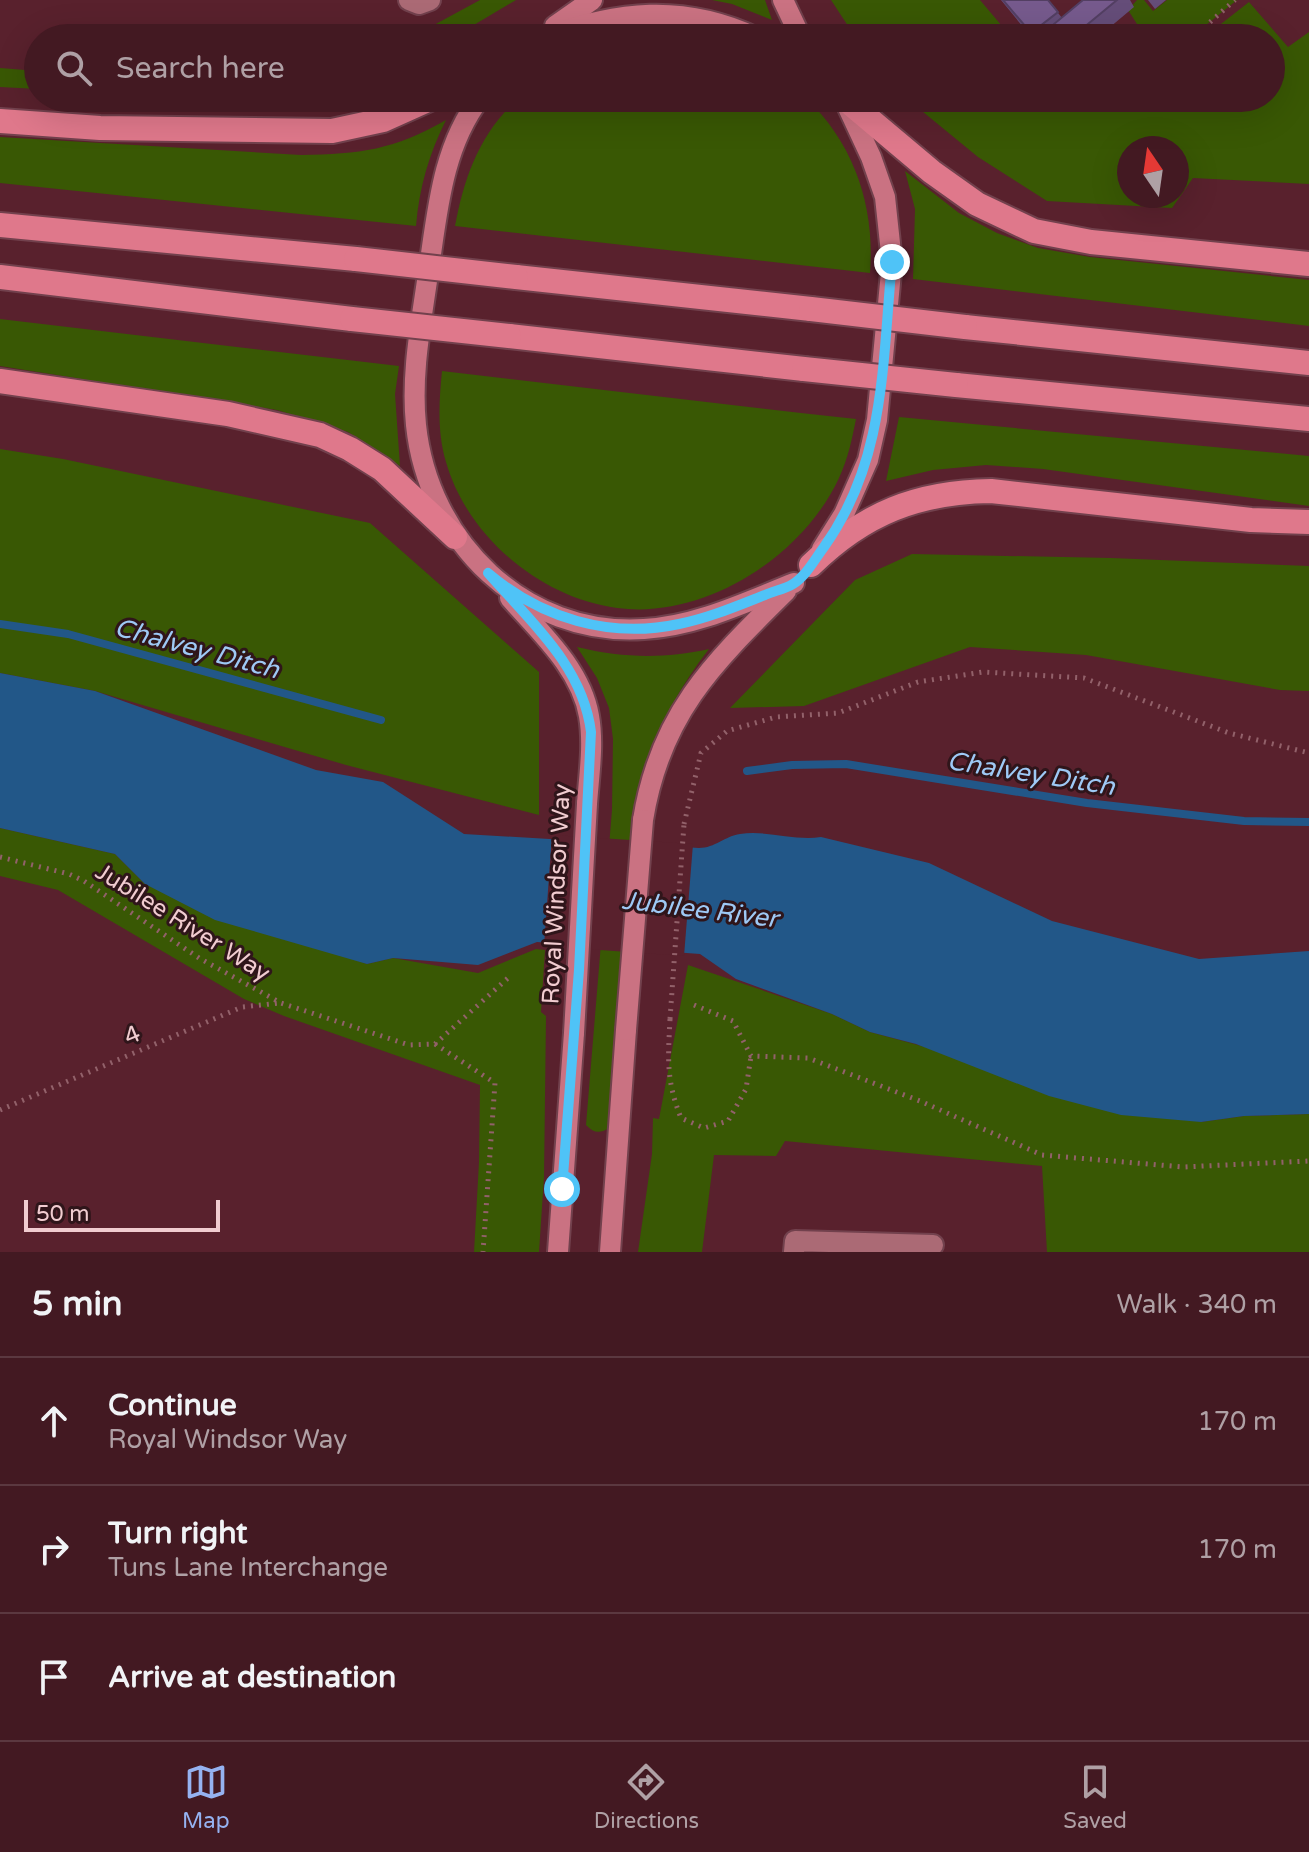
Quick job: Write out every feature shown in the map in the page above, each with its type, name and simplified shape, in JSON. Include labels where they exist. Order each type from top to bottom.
[{"type":"highway","points":[[0,121],[100,128],[332,131],[383,120],[401,112]]},
{"type":"highway","points":[[861,112],[932,172],[977,204],[1034,231],[1091,242],[1309,264]]},
{"type":"highway","points":[[0,225],[356,259],[1309,363]]},
{"type":"highway","points":[[0,277],[804,369],[1309,419]]},
{"type":"highway","points":[[0,381],[228,414],[320,435],[382,469],[455,537]]},
{"type":"highway","points":[[811,565],[842,537],[883,512],[908,502],[952,493],[991,491],[1251,520],[1309,522]]},
{"type":"main road","points":[[560,24],[592,0]]},
{"type":"main road","points":[[783,0],[794,24]]},
{"type":"main road","points":[[582,24],[636,15],[664,14],[697,17],[717,24]]},
{"type":"main road","points":[[472,112],[451,148],[438,208],[414,367],[420,455],[429,484],[455,537],[505,587],[545,610],[572,621],[619,629],[691,622],[794,583]]},
{"type":"main road","points":[[610,1252],[643,820],[659,757],[690,695],[731,646],[811,565],[844,514],[868,460],[877,420],[892,262],[885,197],[850,112]]},
{"type":"main road","name":"Royal Windsor Way","points":[[488,573],[559,655],[584,696],[591,732],[558,1252]]},
{"type":"lane","points":[[409,0],[419,4],[430,0]]},
{"type":"lane","points":[[794,1252],[795,1241],[933,1245]]},
{"type":"path","points":[[1208,24],[1235,0]]},
{"type":"path","points":[[694,1005],[733,1021],[751,1056],[746,1089],[728,1121],[704,1128],[681,1118],[670,1090],[670,1019],[684,824],[701,753],[727,731],[776,717],[838,713],[918,682],[983,672],[1084,678],[1229,733],[1309,753]]},
{"type":"path","name":"Jubilee River Way","points":[[0,857],[69,874],[84,881],[199,958],[281,1003],[409,1045],[435,1044]]},
{"type":"path","points":[[483,1252],[495,1083],[435,1044],[508,978]]},
{"type":"path","name":"4","points":[[0,1110],[242,1007],[281,1003]]},
{"type":"path","points":[[751,1056],[808,1058],[920,1101],[1042,1155],[1183,1167],[1309,1161]]},
{"type":"green space","points":[[480,0],[516,0],[476,24],[436,24]]},
{"type":"green space","points":[[712,0],[765,0],[772,20],[732,4]]},
{"type":"green space","points":[[831,0],[980,0],[1000,24],[847,24]]},
{"type":"green space","points":[[1137,0],[1144,0],[1153,11],[1167,0],[1237,0],[1207,24],[1137,24],[1128,10]]},
{"type":"green space","points":[[1249,2],[1268,24],[1221,24]]},
{"type":"green space","points":[[1309,32],[1309,184],[1193,178],[1189,184],[1189,136],[1117,136],[1117,205],[1047,201],[978,157],[923,112],[1285,112],[1285,44],[1288,47]]},
{"type":"green space","points":[[0,68],[24,70],[24,88],[0,87]]},
{"type":"green space","points":[[504,112],[819,112],[837,136],[858,178],[869,224],[870,273],[455,226],[469,173]]},
{"type":"green space","points":[[446,120],[426,172],[416,226],[0,183],[0,137],[301,155],[359,151],[393,144]]},
{"type":"green space","points":[[905,171],[959,213],[997,233],[1038,248],[1090,257],[1309,280],[1309,326],[913,279],[915,209]]},
{"type":"green space","points":[[0,319],[399,366],[395,394],[400,466],[348,432],[277,410],[0,366]]},
{"type":"green space","points":[[442,371],[856,419],[842,471],[823,506],[802,533],[776,557],[748,577],[684,604],[650,609],[617,608],[588,602],[535,577],[510,559],[471,515],[456,489],[443,451],[440,417]]},
{"type":"green space","points":[[899,417],[1309,456],[1309,506],[1043,469],[986,465],[933,470],[886,481]]},
{"type":"green space","points":[[0,449],[63,459],[370,523],[539,672],[539,815],[346,765],[95,691],[0,673]]},
{"type":"green space","points":[[912,554],[1309,566],[1309,691],[1280,690],[1086,655],[970,647],[804,706],[730,708],[855,580]]},
{"type":"green space","points":[[577,647],[643,656],[709,649],[668,713],[649,757],[636,805],[609,1128],[599,1132],[586,1125],[612,810],[613,739],[609,708],[597,678]]},
{"type":"green space","points":[[0,828],[115,854],[145,884],[367,964],[393,958],[478,973],[536,949],[545,950],[541,1012],[546,1016],[544,1177],[539,1252],[474,1252],[480,1085],[244,999],[58,890],[0,876]]},
{"type":"green space","points":[[688,965],[832,1014],[870,1032],[1201,1122],[1244,1116],[1309,1114],[1309,1252],[1047,1252],[1042,1166],[785,1141],[776,1156],[714,1155],[702,1252],[638,1252],[652,1154],[653,1118],[659,1119]]},
{"type":"water","name":"Jubilee River","points":[[0,673],[95,691],[316,770],[383,782],[464,834],[699,848],[740,834],[821,837],[929,863],[1052,921],[1199,959],[1309,951],[1309,1114],[1244,1116],[1201,1122],[1121,1115],[1049,1096],[916,1044],[870,1032],[832,1014],[736,979],[700,954],[537,942],[478,965],[393,958],[367,964],[215,920],[145,884],[115,854],[0,828]]},
{"type":"pier","points":[[552,835],[693,844],[684,956],[544,946]]},
{"type":"building","points":[[1003,0],[1048,0],[1058,12],[1043,24],[1023,24]]},
{"type":"building","points":[[1083,0],[1117,0],[1088,24],[1054,24]]},
{"type":"waterway","name":"Chalvey Ditch","points":[[0,624],[68,634],[381,720]]},
{"type":"waterway","name":"Chalvey Ditch","points":[[747,771],[792,765],[846,764],[1087,803],[1244,821],[1309,822]]},
{"type":"route","points":[[562,1189],[579,970],[582,865],[591,752],[589,713],[576,681],[548,640],[488,573],[524,600],[572,621],[642,630],[691,622],[794,583],[828,541],[858,486],[868,460],[877,420],[892,262]]}]
